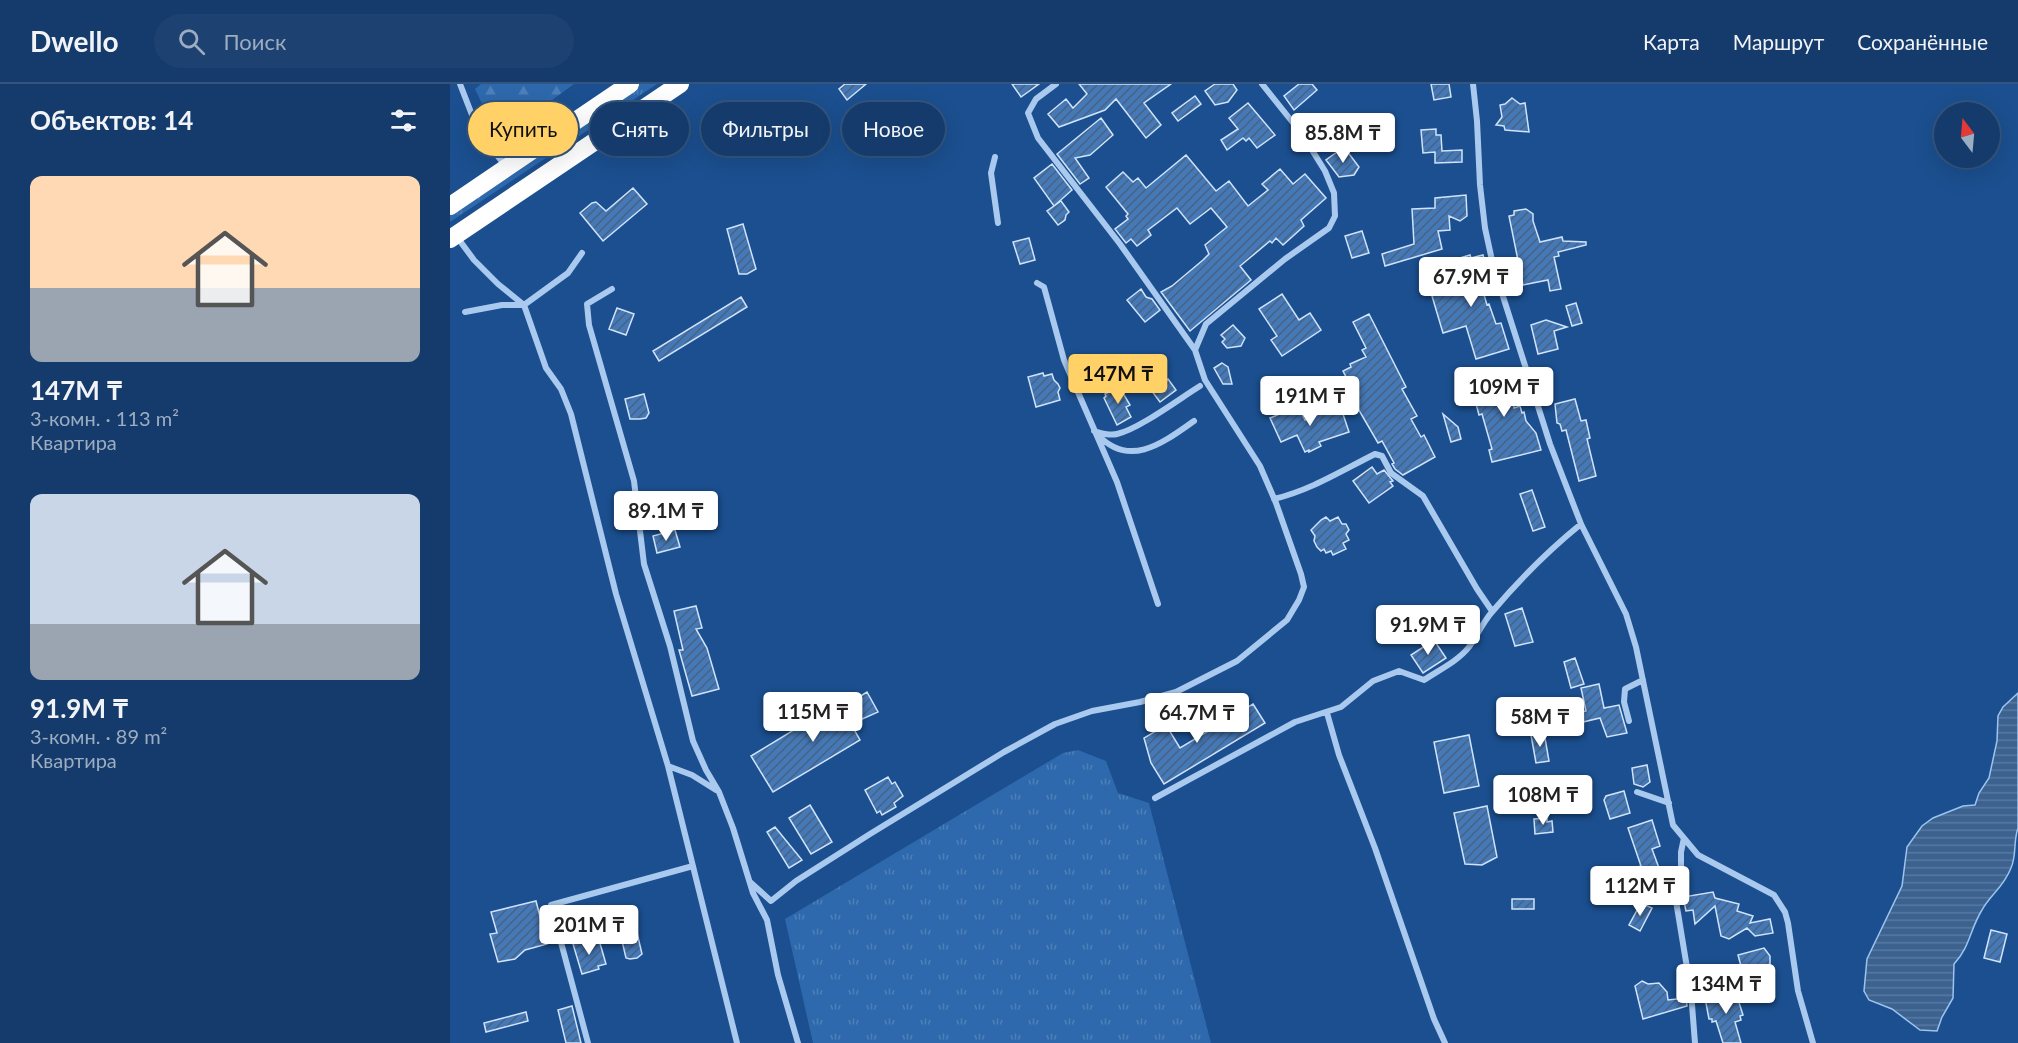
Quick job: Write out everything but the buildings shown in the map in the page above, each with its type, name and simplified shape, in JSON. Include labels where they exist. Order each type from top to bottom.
[{"type":"highway","points":[[450,206],[630,84]]},
{"type":"highway","points":[[453,237],[680,84]]},
{"type":"street","points":[[460,84],[479,133],[507,168]]},
{"type":"street","points":[[750,882],[771,901],[796,881],[870,834],[1055,724],[1092,711],[1140,702],[1176,692],[1237,662],[1287,620],[1304,587],[1274,499],[1260,466],[1205,380],[1195,350],[1119,244],[1038,138],[1028,113],[1036,99],[1056,84]]},
{"type":"street","points":[[1195,350],[1206,324],[1285,259],[1329,228],[1335,216],[1334,193],[1325,171],[1302,134],[1262,84]]},
{"type":"street","points":[[1473,84],[1480,185],[1485,228],[1493,265],[1550,444],[1581,524],[1626,614],[1636,647],[1673,825],[1698,855],[1774,895],[1785,912],[1798,991],[1813,1043]]},
{"type":"street","points":[[995,157],[991,173],[998,223]]},
{"type":"street","points":[[453,237],[498,284],[524,305],[546,368],[561,389],[571,414],[616,594],[668,766],[737,1043]]},
{"type":"street","points":[[465,312],[502,304],[524,305],[568,273],[582,253]]},
{"type":"street","points":[[1037,283],[1044,287],[1064,360],[1117,482],[1158,604]]},
{"type":"street","points":[[612,289],[587,304],[590,325],[634,481],[644,564],[670,646],[693,741],[719,792],[750,882],[767,920],[778,975],[798,1043]]},
{"type":"street","points":[[1094,431],[1115,435],[1132,428],[1200,386]]},
{"type":"street","points":[[1094,431],[1122,452],[1139,451],[1159,445],[1194,421]]},
{"type":"street","points":[[1274,499],[1298,493],[1319,484],[1375,454],[1382,456],[1391,473],[1423,496],[1477,590],[1492,611]]},
{"type":"street","points":[[1155,798],[1295,722],[1341,707],[1373,681],[1399,671],[1424,680],[1468,648],[1492,611],[1562,538],[1581,524]]},
{"type":"street","points":[[1629,721],[1624,702],[1625,689],[1643,680]]},
{"type":"street","points":[[1327,713],[1339,755],[1375,848],[1434,1019],[1445,1043]]},
{"type":"street","points":[[668,766],[692,775],[719,792]]},
{"type":"street","points":[[1637,792],[1669,803]]},
{"type":"street","points":[[1684,838],[1676,901],[1691,992],[1695,1043]]},
{"type":"street","points":[[588,1043],[551,905],[693,866]]},
{"type":"green space","points":[[481,84],[574,84],[549,102],[481,102],[475,89]]},
{"type":"green space","points":[[639,84],[657,84],[630,102],[613,102]]},
{"type":"green space","points":[[590,117],[590,129],[578,137],[578,126]]},
{"type":"green space","points":[[534,156],[549,156],[450,222],[450,213]]},
{"type":"green space","points":[[1078,750],[1106,761],[1118,793],[1149,803],[1211,1043],[813,1043],[785,919],[1063,753]]},
{"type":"shaded area","points":[[2018,693],[2018,828],[2013,863],[2008,875],[1982,910],[1967,944],[1954,964],[1953,998],[1937,1031],[1920,1030],[1892,1009],[1869,1000],[1864,991],[1867,959],[1902,886],[1907,847],[1922,826],[1933,818],[1963,806],[1975,805],[1979,793],[1989,778],[1997,741],[1998,716],[2003,707]]}]
